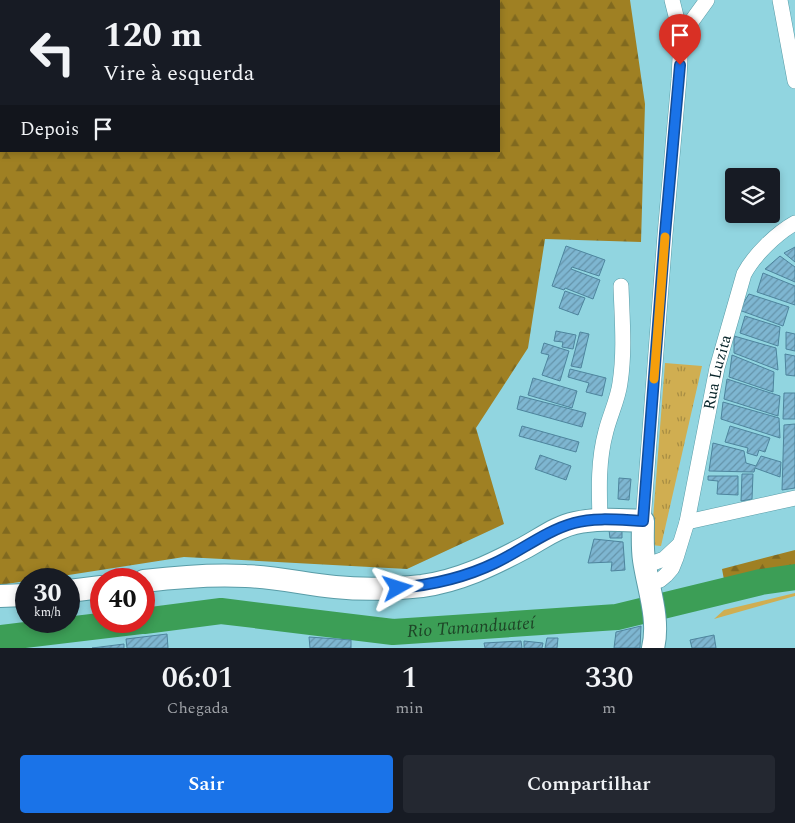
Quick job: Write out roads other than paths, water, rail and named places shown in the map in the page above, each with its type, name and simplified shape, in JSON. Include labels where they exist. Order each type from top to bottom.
[{"type":"street","points":[[654,647],[654,618],[648,581],[643,521],[665,234],[680,79],[680,36],[672,0]]},
{"type":"street","points":[[680,36],[708,0]]},
{"type":"street","points":[[780,0],[795,81]]},
{"type":"street","name":"Rua Luzita","points":[[648,581],[664,559],[680,544],[687,522],[717,368],[744,274],[751,261],[762,250],[795,223]]},
{"type":"street","points":[[600,519],[599,472],[601,453],[620,385],[622,368],[621,286]]},
{"type":"street","points":[[687,522],[795,498]]},
{"type":"street","points":[[155,580],[204,576],[245,576],[336,587],[389,588],[424,586],[457,578],[493,564],[551,531],[574,523],[600,519],[643,521]]},
{"type":"street","points":[[0,596],[15,595]]},
{"type":"waterway","name":"Rio Tamanduateí","points":[[155,620],[221,611],[393,632],[617,617],[761,582],[795,577]]},
{"type":"waterway","name":"Rio Tamanduateí","points":[[0,638],[90,627]]}]
